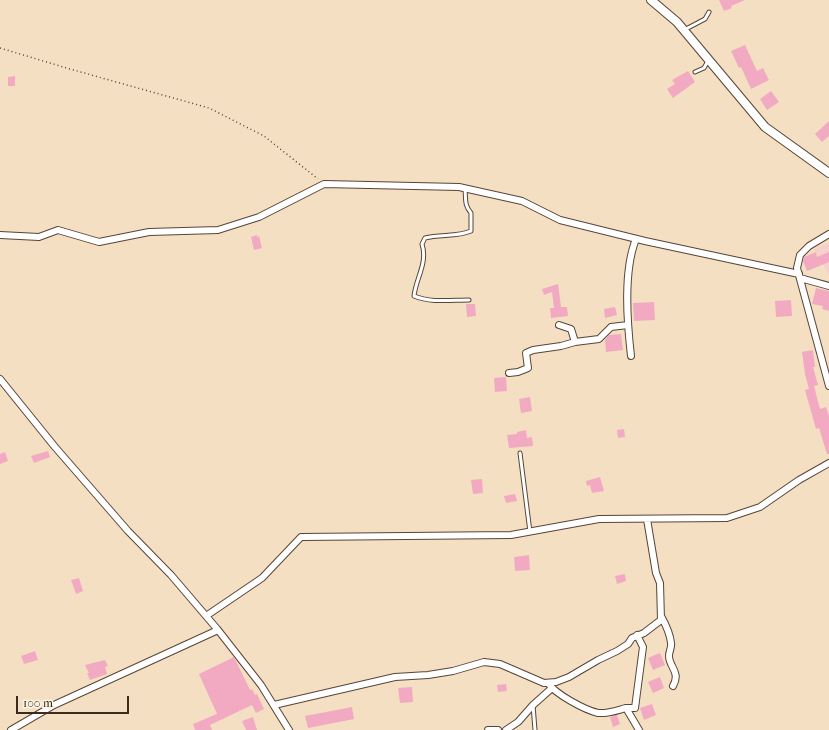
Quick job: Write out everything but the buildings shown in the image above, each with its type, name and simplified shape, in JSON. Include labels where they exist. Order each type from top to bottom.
[{"type":"street","points":[[651,0],[677,22],[765,126],[829,173]]},
{"type":"street","points":[[0,235],[39,237],[58,230],[99,242],[149,232],[218,230],[259,217],[324,184],[459,187],[522,201],[560,220],[799,276],[829,286]]},
{"type":"street","points":[[829,234],[809,246],[800,255],[797,268],[829,386]]},
{"type":"street","points":[[631,356],[628,325],[629,264],[631,251],[636,239]]},
{"type":"street","points":[[559,325],[571,329],[575,342]]},
{"type":"street","points":[[509,373],[518,372],[528,368],[526,353],[533,350],[599,339],[611,327],[628,325]]},
{"type":"street","points":[[822,360],[829,358]]},
{"type":"street","points":[[0,379],[55,447],[128,531],[171,575],[218,630],[261,685],[289,730]]},
{"type":"street","points":[[206,616],[262,578],[301,537],[511,535],[599,519],[727,518],[760,507],[799,480],[829,463]]},
{"type":"street","points":[[506,730],[518,722],[550,686],[583,670],[598,660],[617,652],[628,644],[632,638],[644,633],[661,620],[660,583],[656,572],[647,519]]},
{"type":"street","points":[[661,616],[668,630],[672,645],[669,657],[676,672],[676,681],[673,686]]},
{"type":"street","points":[[11,730],[54,705],[218,630]]},
{"type":"street","points":[[274,705],[395,677],[428,675],[453,671],[484,662],[500,664],[544,683],[550,686],[559,695],[587,709],[599,713],[626,708],[635,708],[643,647],[637,635]]},
{"type":"street","points":[[626,708],[640,730]]},
{"type":"street","points":[[488,730],[498,730]]},
{"type":"lane","points":[[684,30],[705,19],[709,12]]},
{"type":"lane","points":[[696,72],[704,68],[709,60]]},
{"type":"lane","points":[[465,188],[466,208],[471,213],[471,231],[425,238],[422,244],[424,250],[423,267],[415,287],[414,296],[422,299],[435,300],[469,300]]},
{"type":"lane","points":[[520,453],[530,532]]},
{"type":"lane","points":[[534,705],[535,730]]},
{"type":"path","points":[[0,48],[70,70],[208,108],[264,136],[324,184]]},
{"type":"shaded area","points":[[829,243],[829,275],[814,249]]}]
